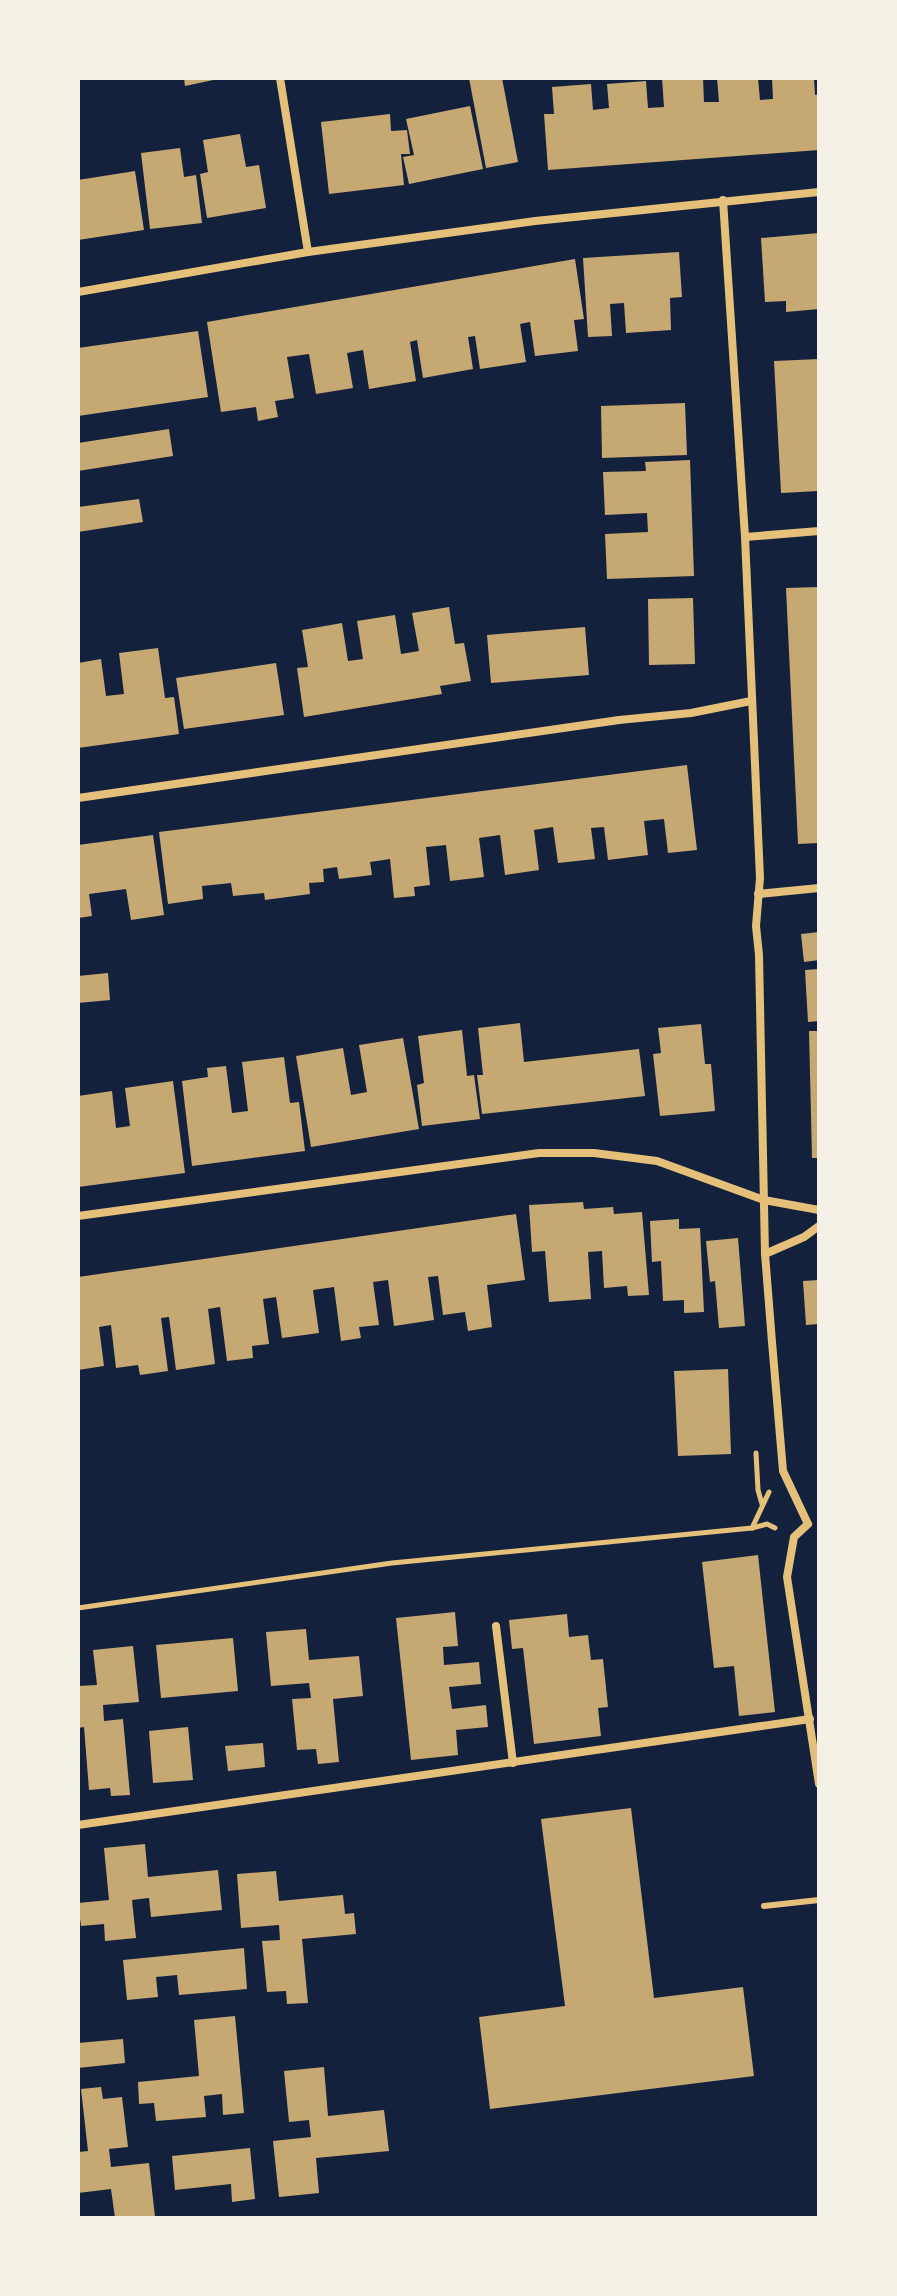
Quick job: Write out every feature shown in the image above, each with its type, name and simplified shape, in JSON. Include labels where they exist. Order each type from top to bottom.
[{"type":"street","points":[[280,78],[308,252]]},
{"type":"street","points":[[78,292],[308,252],[535,221],[819,192]]},
{"type":"street","points":[[723,200],[745,537],[760,878],[756,926],[765,1254],[783,1471],[808,1524]]},
{"type":"street","points":[[745,537],[819,531]]},
{"type":"street","points":[[78,798],[619,720],[691,713],[751,701]]},
{"type":"street","points":[[758,894],[819,888]]},
{"type":"street","points":[[78,1216],[539,1153],[594,1153],[657,1161],[764,1200],[819,1210]]},
{"type":"street","points":[[765,1254],[804,1237],[819,1226]]},
{"type":"street","points":[[819,1522],[808,1524],[794,1537],[787,1577],[819,1784]]},
{"type":"street","points":[[496,1626],[513,1763]]},
{"type":"street","points":[[78,1825],[810,1719]]},
{"type":"lane","points":[[764,1906],[819,1900]]},
{"type":"path","points":[[752,1528],[762,1504]]},
{"type":"path","points":[[78,1608],[392,1563],[752,1528],[767,1524],[794,1537]]},
{"type":"building","points":[[184,78],[218,78],[218,79],[185,86]]},
{"type":"building","points":[[469,78],[502,78],[518,162],[486,168]]},
{"type":"building","points":[[662,78],[703,78],[704,102],[719,102],[717,78],[758,78],[760,100],[773,99],[772,78],[814,78],[815,95],[819,94],[819,150],[548,170],[544,114],[554,114],[552,87],[591,84],[593,110],[609,108],[607,84],[646,81],[648,108],[664,107]]},
{"type":"building","points":[[470,106],[483,169],[409,184],[403,157],[414,155],[406,119]]},
{"type":"building","points":[[390,114],[391,131],[407,130],[410,154],[401,154],[404,185],[329,194],[321,122]]},
{"type":"building","points":[[240,134],[246,167],[259,165],[266,208],[207,218],[200,174],[208,172],[203,140]]},
{"type":"building","points":[[180,148],[184,177],[196,175],[202,223],[150,229],[141,153]]},
{"type":"building","points":[[135,171],[144,230],[78,240],[78,180]]},
{"type":"building","points":[[819,233],[819,309],[786,312],[786,301],[765,302],[761,238]]},
{"type":"building","points":[[679,252],[682,297],[670,298],[671,330],[626,333],[624,303],[610,304],[612,336],[588,337],[583,258]]},
{"type":"building","points":[[575,259],[584,319],[574,320],[578,351],[535,356],[530,322],[520,324],[526,362],[480,369],[475,336],[468,337],[473,369],[423,378],[417,340],[410,342],[416,381],[369,389],[363,350],[347,353],[353,388],[316,394],[309,354],[287,357],[294,398],[275,401],[278,417],[258,421],[256,407],[221,412],[207,322]]},
{"type":"building","points":[[198,331],[208,397],[78,416],[78,348]]},
{"type":"building","points":[[819,359],[819,491],[781,493],[774,361]]},
{"type":"building","points":[[685,403],[687,455],[602,458],[601,406]]},
{"type":"building","points":[[169,429],[173,456],[78,471],[78,443]]},
{"type":"building","points":[[690,460],[694,576],[607,579],[605,534],[648,532],[647,513],[605,515],[603,472],[646,471],[645,462]]},
{"type":"building","points":[[139,499],[143,522],[78,532],[78,507]]},
{"type":"building","points":[[819,587],[819,843],[798,844],[786,588]]},
{"type":"building","points":[[693,598],[695,664],[649,665],[648,599]]},
{"type":"building","points":[[449,607],[455,644],[464,643],[471,681],[440,686],[442,694],[304,717],[297,668],[308,667],[302,630],[342,623],[348,661],[363,659],[357,621],[395,615],[401,654],[419,651],[412,613]]},
{"type":"building","points":[[585,627],[589,675],[491,683],[487,635]]},
{"type":"building","points":[[158,648],[165,698],[174,697],[179,734],[78,748],[78,663],[101,659],[106,696],[124,694],[119,653]]},
{"type":"building","points":[[276,663],[284,715],[184,729],[176,678]]},
{"type":"building","points":[[687,765],[697,850],[668,853],[664,819],[644,821],[648,855],[608,860],[604,827],[591,828],[595,859],[558,863],[553,827],[534,830],[539,870],[505,875],[500,835],[479,838],[484,877],[450,881],[446,845],[426,847],[430,885],[414,887],[415,896],[394,898],[390,859],[370,862],[372,875],[339,879],[337,867],[323,869],[324,882],[309,883],[310,894],[265,900],[264,893],[233,896],[231,883],[202,886],[203,899],[168,904],[159,832]]},
{"type":"building","points":[[153,835],[164,915],[131,920],[126,889],[89,894],[92,916],[78,918],[78,845]]},
{"type":"building","points":[[819,932],[819,960],[804,962],[801,934]]},
{"type":"building","points":[[819,969],[819,1021],[808,1022],[805,970]]},
{"type":"building","points":[[108,973],[110,1000],[78,1003],[78,976]]},
{"type":"building","points":[[520,1023],[524,1062],[639,1049],[645,1096],[482,1114],[477,1075],[483,1075],[478,1028]]},
{"type":"building","points":[[701,1024],[705,1064],[711,1064],[715,1111],[660,1116],[653,1054],[661,1053],[658,1028]]},
{"type":"building","points":[[462,1030],[467,1076],[474,1075],[480,1119],[422,1126],[417,1085],[424,1083],[418,1036]]},
{"type":"building","points":[[809,1031],[819,1031],[819,1158],[812,1158]]},
{"type":"building","points":[[403,1038],[419,1129],[311,1147],[296,1056],[343,1048],[351,1095],[367,1092],[359,1045]]},
{"type":"building","points":[[284,1057],[290,1103],[299,1102],[305,1151],[192,1166],[182,1081],[208,1077],[207,1068],[226,1066],[232,1113],[248,1111],[242,1062]]},
{"type":"building","points":[[173,1081],[185,1173],[78,1187],[78,1096],[112,1091],[116,1128],[130,1126],[125,1088]]},
{"type":"building","points":[[583,1202],[584,1209],[613,1207],[614,1214],[642,1212],[649,1295],[628,1296],[627,1286],[604,1288],[602,1251],[588,1252],[591,1299],[549,1302],[545,1251],[532,1252],[529,1205]]},
{"type":"building","points":[[516,1214],[525,1280],[487,1285],[492,1327],[468,1331],[465,1312],[443,1315],[438,1276],[428,1277],[434,1320],[394,1326],[388,1280],[373,1282],[379,1325],[359,1327],[361,1338],[341,1341],[334,1287],[313,1290],[319,1333],[282,1338],[276,1297],[263,1299],[269,1344],[252,1346],[253,1358],[227,1361],[220,1307],[208,1309],[215,1364],[176,1370],[169,1317],[161,1318],[168,1371],[140,1375],[138,1365],[116,1368],[111,1325],[99,1327],[104,1366],[78,1370],[78,1277]]},
{"type":"building","points":[[679,1219],[679,1229],[700,1228],[704,1312],[684,1313],[684,1300],[663,1301],[661,1261],[652,1262],[650,1221]]},
{"type":"building","points":[[738,1238],[745,1326],[719,1328],[715,1281],[710,1282],[706,1241]]},
{"type":"building","points":[[819,1280],[819,1324],[806,1325],[803,1281]]},
{"type":"building","points":[[728,1369],[731,1454],[678,1456],[674,1371]]},
{"type":"building","points":[[758,1555],[775,1712],[739,1716],[734,1666],[714,1668],[702,1562]]},
{"type":"building","points":[[455,1612],[458,1646],[443,1647],[444,1665],[479,1662],[481,1684],[449,1687],[452,1709],[486,1705],[488,1727],[456,1730],[458,1755],[411,1760],[396,1618]]},
{"type":"building","points":[[567,1614],[569,1637],[588,1635],[591,1660],[603,1659],[608,1707],[598,1708],[601,1736],[534,1744],[523,1648],[512,1649],[509,1620]]},
{"type":"building","points":[[306,1629],[309,1660],[359,1656],[363,1696],[333,1699],[339,1762],[318,1764],[316,1749],[297,1750],[292,1699],[311,1698],[309,1683],[271,1686],[266,1632]]},
{"type":"building","points":[[233,1638],[238,1691],[161,1698],[156,1645]]},
{"type":"building","points":[[133,1646],[139,1702],[103,1705],[104,1721],[123,1719],[130,1795],[111,1796],[110,1788],[89,1790],[84,1727],[78,1728],[78,1686],[97,1685],[93,1650]]},
{"type":"building","points":[[188,1727],[193,1780],[153,1783],[149,1731]]},
{"type":"building","points":[[263,1743],[265,1767],[228,1771],[225,1746]]},
{"type":"building","points":[[631,1808],[654,1998],[743,1987],[754,2076],[490,2109],[479,2017],[565,2006],[541,1819]]},
{"type":"building","points":[[145,1844],[148,1877],[218,1870],[222,1910],[151,1917],[149,1898],[132,1900],[136,1938],[105,1941],[104,1924],[81,1926],[78,1903],[109,1900],[104,1848]]},
{"type":"building","points":[[276,1871],[279,1901],[343,1895],[345,1914],[354,1913],[356,1934],[302,1939],[308,2003],[287,2004],[286,1991],[267,1992],[262,1941],[280,1940],[279,1925],[241,1928],[237,1874]]},
{"type":"building","points":[[244,1948],[247,1989],[179,1995],[177,1975],[156,1977],[158,1997],[127,2000],[123,1960]]},
{"type":"building","points":[[235,2016],[244,2113],[223,2115],[222,2094],[204,2096],[206,2117],[156,2121],[154,2103],[139,2104],[138,2082],[199,2076],[194,2020]]},
{"type":"building","points":[[123,2039],[125,2063],[78,2068],[78,2043]]},
{"type":"building","points":[[324,2067],[328,2116],[384,2110],[389,2151],[316,2158],[319,2193],[279,2197],[273,2141],[311,2137],[309,2120],[289,2122],[284,2071]]},
{"type":"building","points":[[101,2087],[103,2099],[122,2097],[128,2147],[109,2149],[111,2167],[149,2163],[155,2217],[115,2218],[111,2189],[78,2193],[78,2152],[88,2151],[81,2089]]},
{"type":"building","points":[[250,2148],[255,2199],[232,2202],[231,2184],[175,2190],[172,2156]]}]
